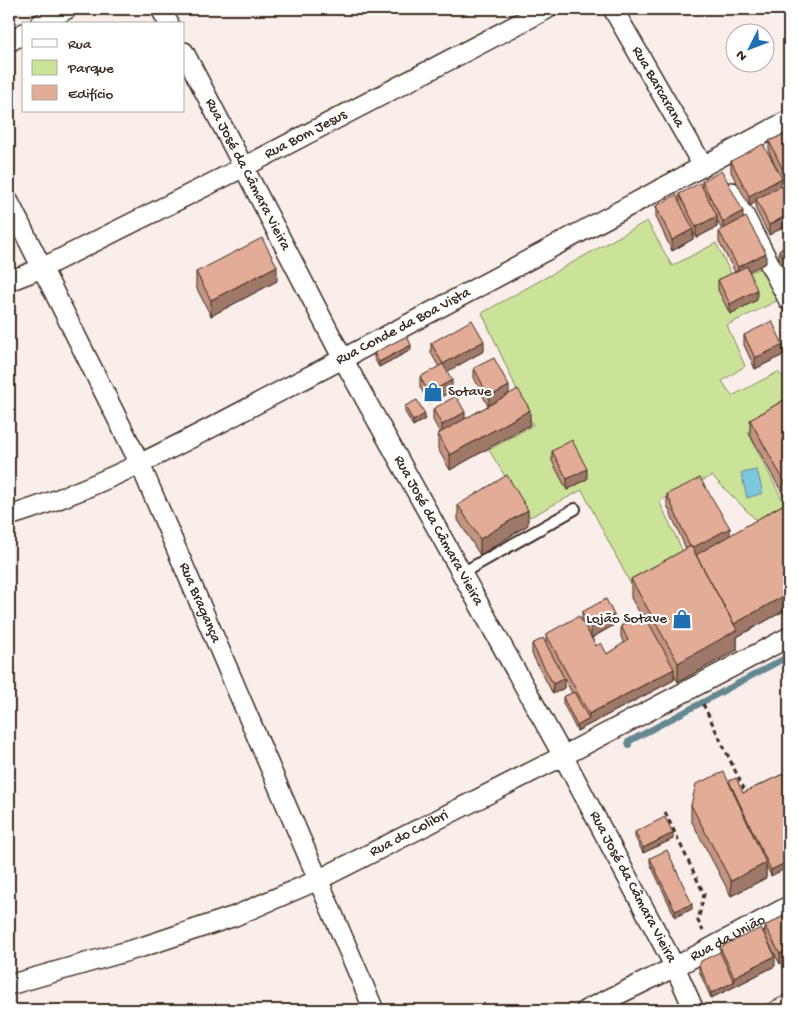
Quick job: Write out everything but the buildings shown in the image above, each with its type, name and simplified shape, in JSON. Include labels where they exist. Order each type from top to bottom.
[{"type":"street","points":[[44,22],[67,9]]},
{"type":"street","points":[[161,9],[168,22]]},
{"type":"street","name":"Rua Bom Jesus","points":[[9,281],[40,269],[244,167],[547,9]]},
{"type":"street","name":"Rua Barcarana","points":[[613,9],[709,163],[789,301]]},
{"type":"street","points":[[9,42],[22,34]]},
{"type":"street","name":"Rua José da Câmara Vieira","points":[[185,54],[342,359],[563,756],[675,967],[694,1010]]},
{"type":"street","name":"Rua Conde da Boa Vista","points":[[9,516],[38,508],[140,464],[342,359],[789,120]]},
{"type":"street","name":"Rua Bragança","points":[[9,202],[40,269],[140,464],[374,1010]]},
{"type":"street","name":"Rua do Colibri","points":[[9,985],[142,947],[235,916],[318,880],[563,756],[789,637]]},
{"type":"street","name":"Rua da União","points":[[586,1010],[675,967],[789,906]]},
{"type":"lane","points":[[462,573],[575,509]]},
{"type":"path","points":[[695,687],[744,789]]},
{"type":"path","points":[[665,812],[704,894],[698,921],[711,948]]},
{"type":"green space","points":[[647,221],[672,266],[716,243],[734,280],[767,265],[783,298],[727,325],[745,366],[722,381],[732,396],[778,372],[789,383],[789,405],[748,432],[787,509],[760,524],[712,476],[659,501],[686,558],[630,583],[582,490],[530,517],[489,450],[533,425],[482,313]]},
{"type":"water","points":[[757,470],[763,493],[747,498],[741,473]]},
{"type":"waterway","points":[[629,745],[628,742],[789,656]]},
{"type":"tram line","points":[[756,1010],[789,993]]},
{"type":"tram line","points":[[778,1010],[789,1004]]},
{"type":"place","name":"Sotave","points":[[433,392]]},
{"type":"place","name":"Lojão Sotave","points":[[682,619]]}]
